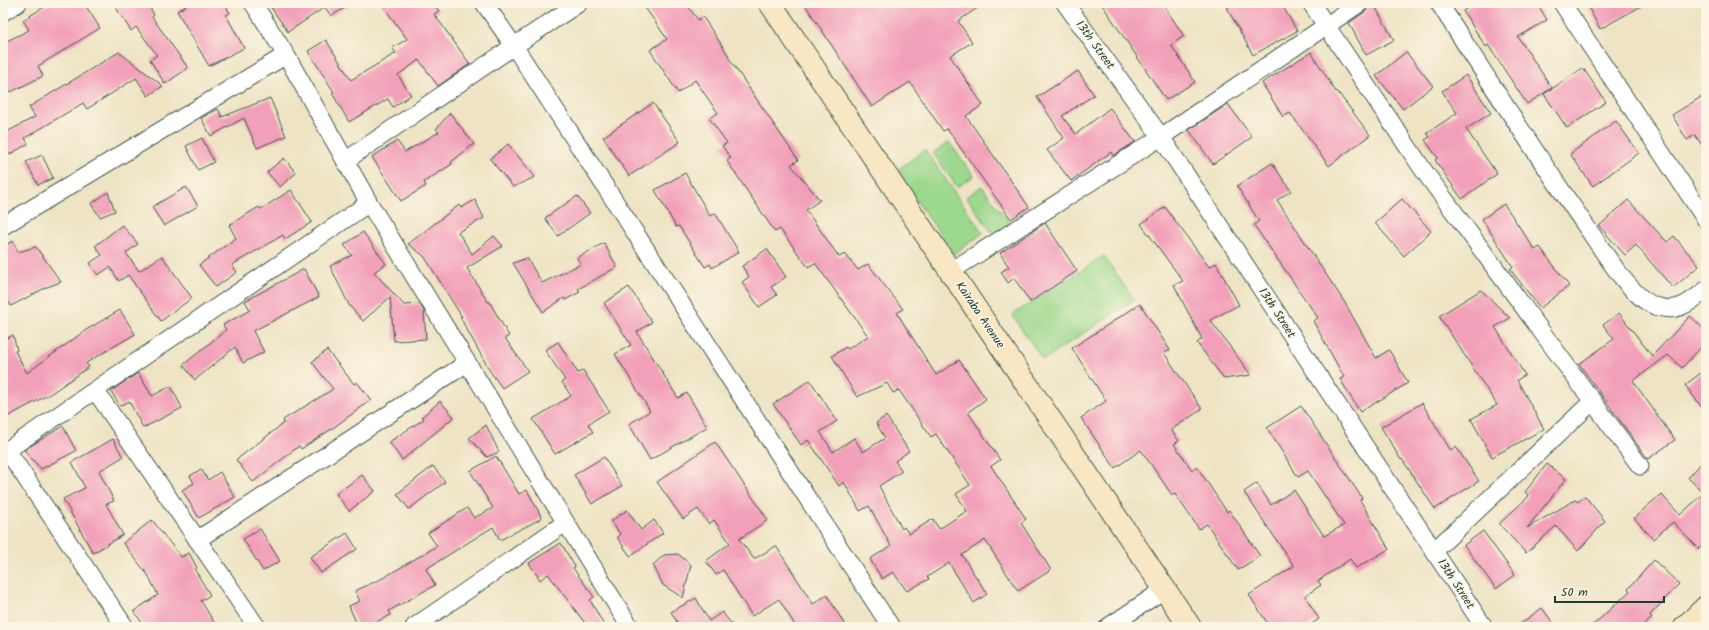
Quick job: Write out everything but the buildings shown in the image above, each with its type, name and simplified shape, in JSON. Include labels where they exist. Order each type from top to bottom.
[{"type":"street","points":[[3,12],[18,3]]},
{"type":"street","points":[[253,3],[286,54],[369,203],[630,627]]},
{"type":"street","points":[[484,3],[514,46],[891,627]]},
{"type":"street","points":[[345,161],[579,3]]},
{"type":"street","name":"Kairaba Avenue","points":[[770,3],[1166,589],[1190,627]]},
{"type":"street","name":"13th Street","points":[[1065,3],[1162,138],[1484,627]]},
{"type":"street","points":[[1311,3],[1424,171],[1640,466]]},
{"type":"street","points":[[951,272],[1162,138],[1360,3]]},
{"type":"street","points":[[1439,3],[1542,163],[1629,287],[1653,305],[1668,309],[1683,307],[1706,290]]},
{"type":"street","points":[[1562,3],[1706,220]]},
{"type":"street","points":[[3,226],[286,54]]},
{"type":"street","points":[[125,627],[5,452],[369,203]]},
{"type":"street","points":[[197,540],[467,363]]},
{"type":"street","points":[[95,390],[257,627]]},
{"type":"street","points":[[1434,551],[1593,401]]},
{"type":"street","points":[[414,627],[565,522]]},
{"type":"street","points":[[1108,627],[1166,589]]},
{"type":"street","points":[[1685,627],[1706,607]]},
{"type":"green space","points":[[949,142],[974,176],[957,187],[933,153]]},
{"type":"green space","points":[[925,150],[983,233],[954,254],[896,171]]},
{"type":"green space","points":[[982,186],[1010,224],[994,235],[966,197]]},
{"type":"green space","points":[[1104,256],[1134,300],[1043,360],[1012,315]]}]
